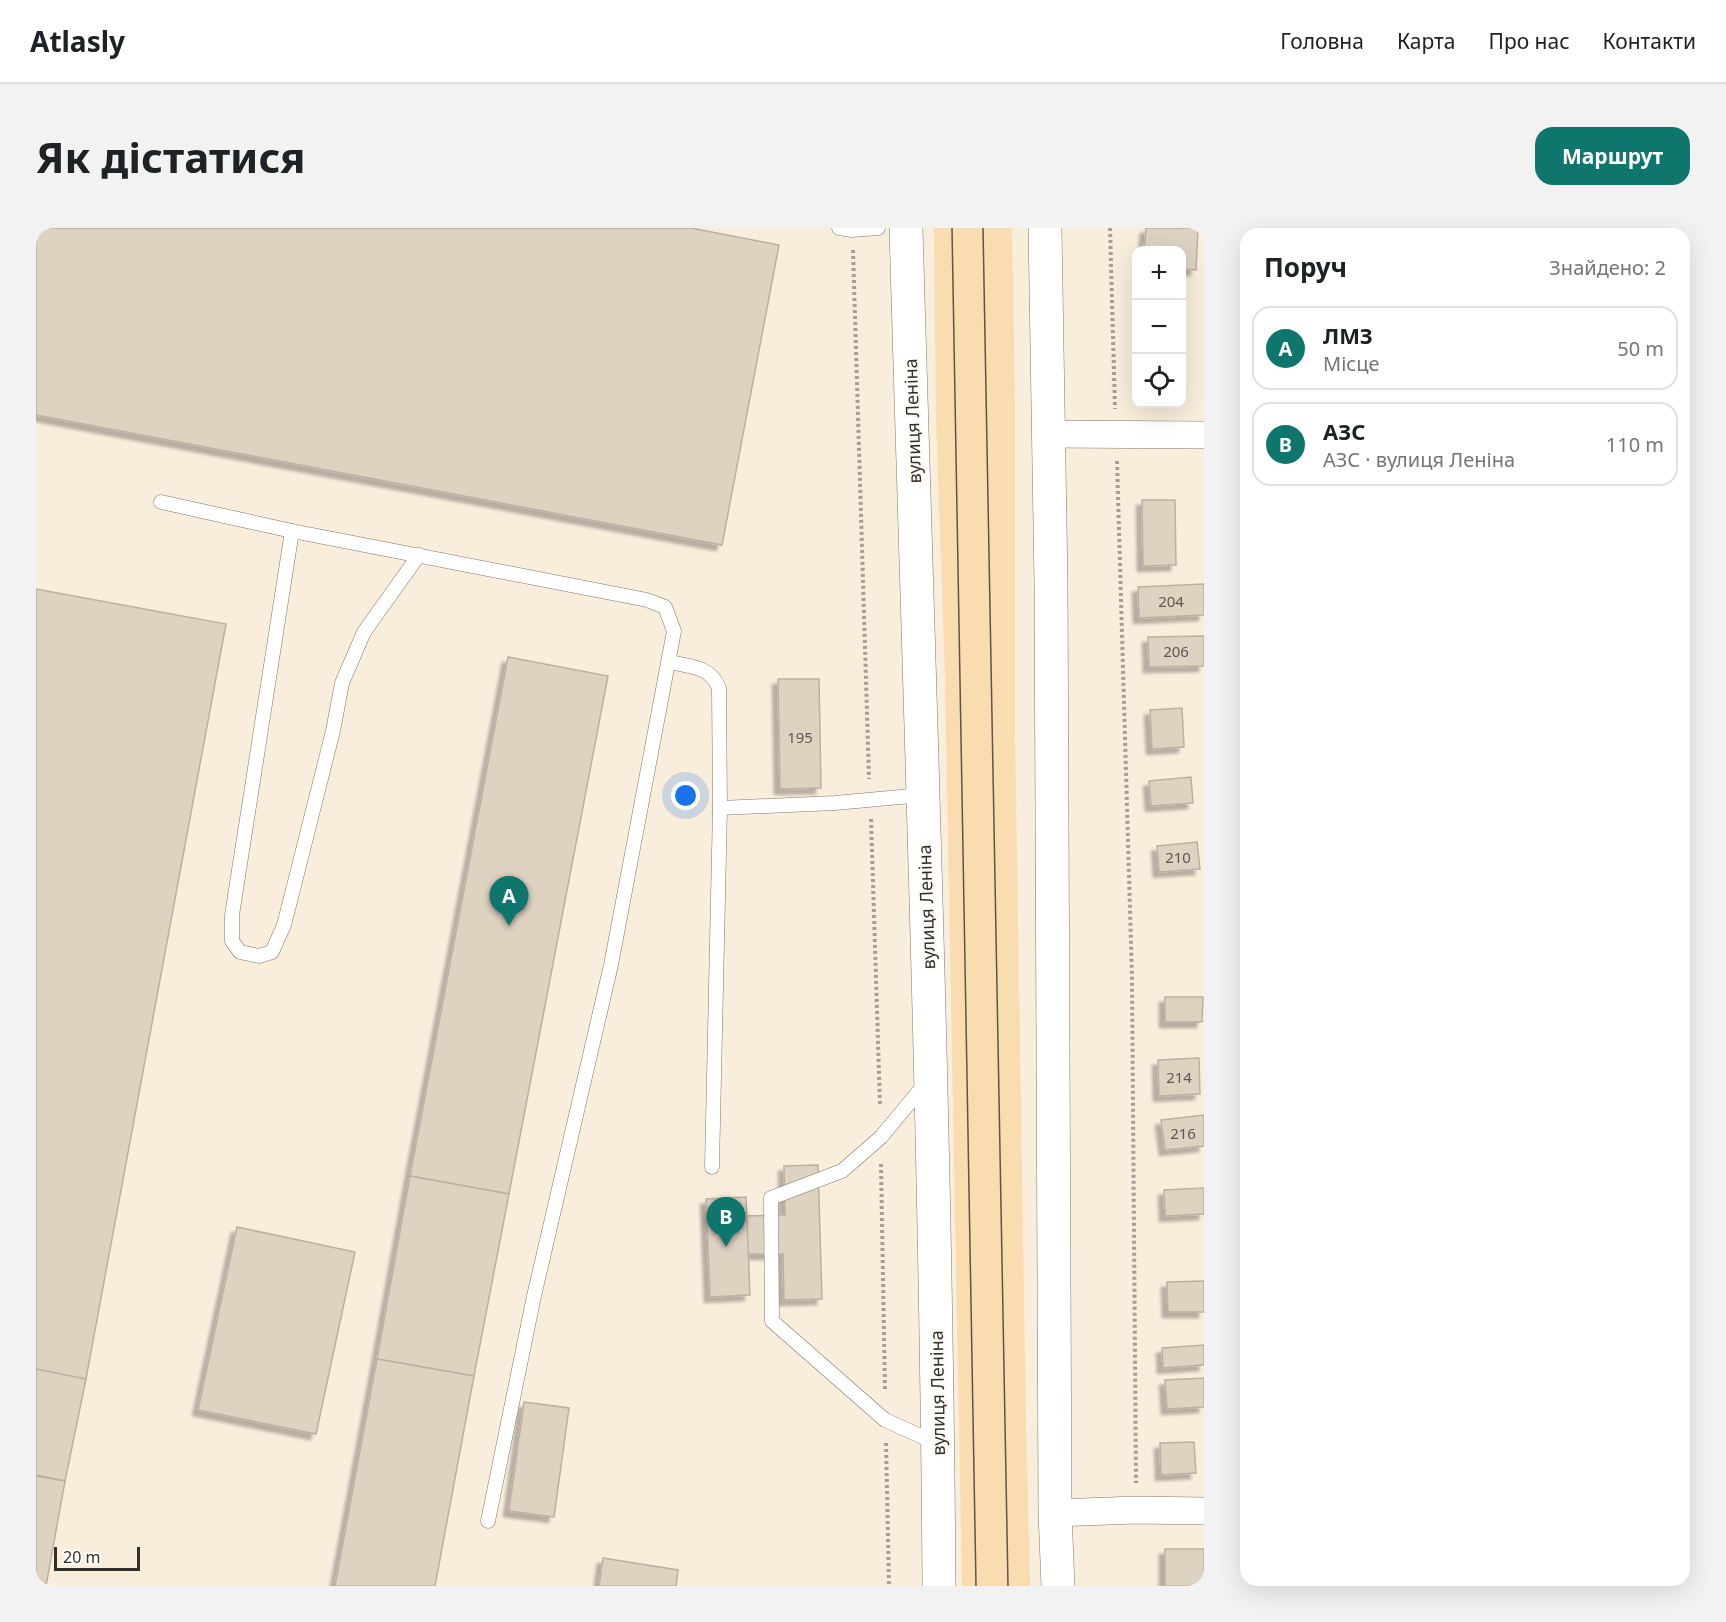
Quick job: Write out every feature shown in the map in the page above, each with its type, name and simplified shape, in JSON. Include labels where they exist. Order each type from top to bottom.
[{"type":"main road","name":"вулиця Леніна","points":[[906,228],[930,1078],[939,1586]]},
{"type":"main road","points":[[1045,228],[1051,618],[1055,1513],[1058,1586]]},
{"type":"street","points":[[1048,434],[1204,435]]},
{"type":"street","points":[[1055,1513],[1136,1510],[1204,1511]]},
{"type":"lane","points":[[846,229],[878,228]]},
{"type":"lane","points":[[161,502],[292,531],[647,600],[665,607],[674,631],[670,662],[611,965],[534,1296],[489,1521]]},
{"type":"lane","points":[[292,531],[232,915],[232,941],[240,952],[259,956],[272,952],[284,925],[333,731],[342,683],[364,632],[419,555]]},
{"type":"lane","points":[[670,662],[702,669],[715,677],[719,688],[720,808],[712,1167]]},
{"type":"lane","points":[[720,808],[836,803],[922,795]]},
{"type":"lane","points":[[930,1078],[881,1137],[842,1171],[771,1198],[772,1321],[885,1420],[938,1444]]},
{"type":"path","points":[[1110,228],[1132,978],[1136,1510]]},
{"type":"path","points":[[846,229],[870,800],[881,1137],[889,1586]]},
{"type":"shaded area","points":[[934,228],[1012,228],[1015,401],[1015,736],[1030,1586],[962,1586],[945,677],[936,418]]},
{"type":"building","points":[[36,228],[691,228],[779,245],[722,545],[36,415]]},
{"type":"building","points":[[1146,228],[1198,228],[1196,270],[1186,269],[1186,246],[1144,246]]},
{"type":"building","points":[[1142,500],[1175,500],[1176,565],[1143,566]]},
{"type":"building","points":[[1204,584],[1204,615],[1139,618],[1138,587]]},
{"type":"building","points":[[36,589],[226,624],[86,1379],[36,1370]]},
{"type":"building","points":[[1204,636],[1204,666],[1149,667],[1148,637]]},
{"type":"building","points":[[508,657],[608,676],[509,1194],[410,1176]]},
{"type":"building","points":[[778,679],[819,679],[821,788],[780,789]]},
{"type":"building","points":[[1182,708],[1184,747],[1152,749],[1150,710]]},
{"type":"building","points":[[1191,777],[1193,803],[1151,806],[1149,781]]},
{"type":"building","points":[[1197,842],[1200,869],[1159,872],[1157,846]]},
{"type":"building","points":[[1165,997],[1203,997],[1202,1022],[1165,1022]]},
{"type":"building","points":[[1199,1058],[1200,1094],[1159,1096],[1158,1060]]},
{"type":"building","points":[[1204,1115],[1204,1146],[1165,1150],[1161,1120]]},
{"type":"building","points":[[818,1165],[822,1299],[784,1300],[783,1254],[747,1254],[746,1216],[785,1215],[784,1166]]},
{"type":"building","points":[[410,1176],[509,1194],[474,1376],[377,1359]]},
{"type":"building","points":[[1204,1188],[1204,1214],[1165,1216],[1164,1190]]},
{"type":"building","points":[[746,1197],[750,1295],[710,1297],[706,1199]]},
{"type":"building","points":[[237,1227],[355,1252],[316,1434],[198,1410]]},
{"type":"building","points":[[1204,1281],[1204,1312],[1168,1312],[1167,1282]]},
{"type":"building","points":[[1204,1345],[1204,1365],[1163,1368],[1162,1348]]},
{"type":"building","points":[[377,1359],[474,1376],[435,1586],[335,1586]]},
{"type":"building","points":[[36,1369],[86,1379],[65,1481],[36,1475]]},
{"type":"building","points":[[1204,1378],[1204,1407],[1167,1409],[1165,1380]]},
{"type":"building","points":[[524,1402],[569,1408],[554,1517],[509,1511]]},
{"type":"building","points":[[1194,1442],[1196,1473],[1161,1475],[1160,1443]]},
{"type":"building","points":[[36,1476],[65,1481],[46,1586],[36,1586]]},
{"type":"building","points":[[1165,1549],[1204,1549],[1204,1586],[1165,1586]]},
{"type":"building","points":[[603,1558],[678,1570],[676,1586],[599,1586]]},
{"type":"tram line","points":[[952,228],[976,1586]]},
{"type":"tram line","points":[[983,228],[1008,1586]]},
{"type":"place","name":"ЛМЗ","points":[[509,926]]},
{"type":"place","name":"АЗС","points":[[726,1247]]}]
